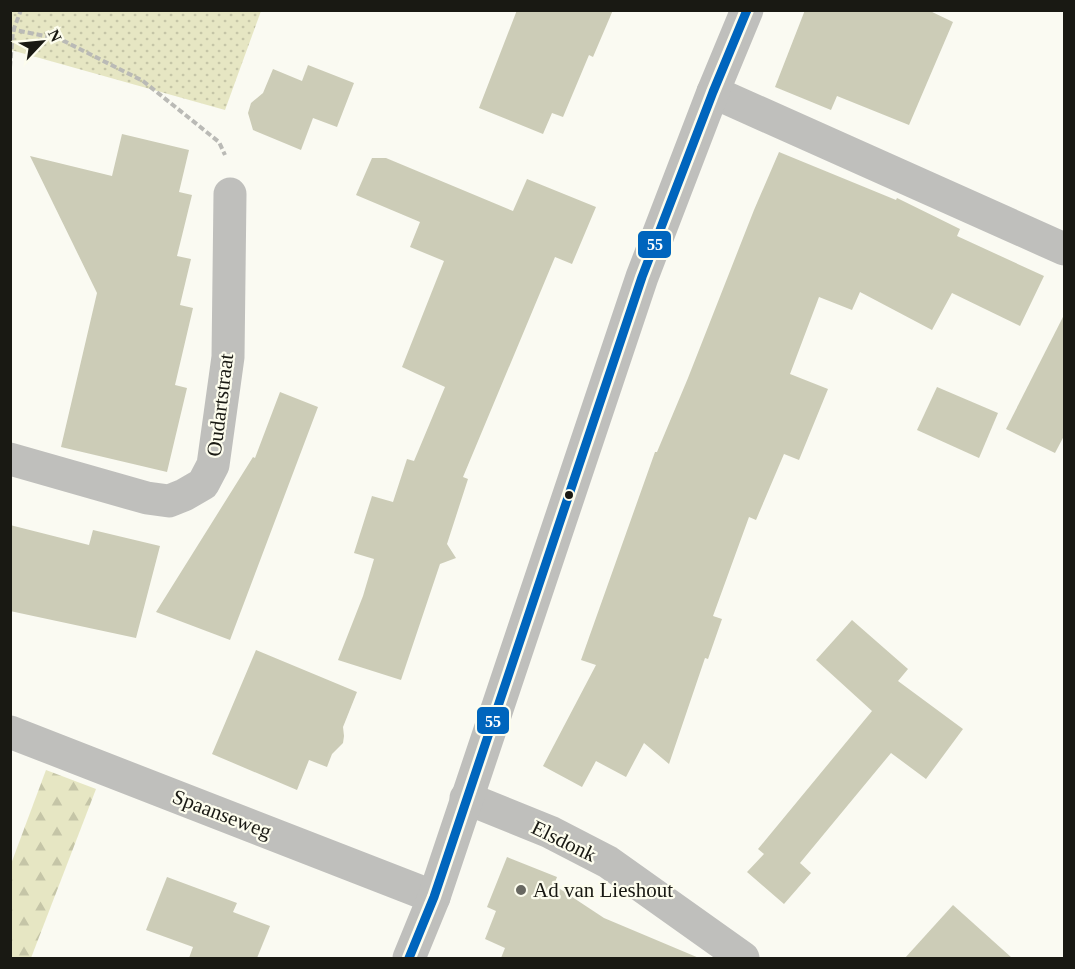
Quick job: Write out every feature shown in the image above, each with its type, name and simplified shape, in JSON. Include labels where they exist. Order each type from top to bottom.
[{"type":"street","points":[[410,958],[434,897],[642,277],[747,10]]},
{"type":"street","points":[[713,92],[1065,249]]},
{"type":"street","name":"Oudartstraat","points":[[10,459],[147,498],[169,501],[203,484],[213,465],[228,357],[230,194]]},
{"type":"street","name":"Spaanseweg","points":[[10,732],[434,897]]},
{"type":"street","name":"Elsdonk","points":[[466,798],[550,832],[608,862],[743,958]]},
{"type":"path","points":[[10,67],[12,30],[21,10]]},
{"type":"path","points":[[12,30],[60,39],[143,81],[219,142],[227,159],[230,194]]},
{"type":"green space","points":[[10,11],[261,11],[225,110],[11,50]]},
{"type":"green space","points":[[46,770],[96,789],[31,958],[11,958],[11,864]]},
{"type":"building","points":[[517,10],[613,10],[593,57],[589,55],[563,117],[552,113],[543,134],[479,108]]},
{"type":"building","points":[[805,10],[928,10],[953,22],[909,125],[837,96],[831,110],[775,87]]},
{"type":"building","points":[[308,65],[354,83],[337,127],[313,118],[301,150],[253,130],[248,113],[251,103],[263,93],[273,69],[302,81]]},
{"type":"building","points":[[122,134],[189,150],[179,192],[192,195],[177,256],[191,259],[180,305],[193,308],[175,385],[187,388],[167,472],[61,447],[97,293],[30,156],[112,176]]},
{"type":"building","points":[[779,152],[896,200],[897,198],[960,229],[957,236],[1044,276],[1020,326],[952,293],[932,330],[860,292],[852,310],[819,297],[790,374],[828,389],[799,460],[784,454],[756,520],[749,517],[713,616],[722,619],[708,659],[705,658],[669,764],[644,743],[626,777],[596,761],[582,787],[543,766],[596,665],[581,660],[655,452],[657,452],[688,378]]},
{"type":"building","points":[[372,158],[386,158],[513,211],[527,179],[596,207],[572,264],[555,257],[463,477],[468,479],[447,544],[456,558],[440,564],[401,680],[338,660],[363,596],[374,559],[354,553],[372,496],[393,502],[407,459],[414,461],[445,387],[402,367],[444,261],[410,247],[420,222],[356,195]]},
{"type":"building","points":[[1065,313],[1065,434],[1055,453],[1006,429]]},
{"type":"building","points":[[937,387],[998,413],[979,458],[917,430]]},
{"type":"building","points":[[280,392],[318,407],[230,640],[156,612],[253,457],[255,458]]},
{"type":"building","points":[[10,525],[89,545],[93,530],[160,546],[136,638],[10,611]]},
{"type":"building","points":[[852,620],[908,669],[898,681],[963,729],[926,779],[891,753],[800,863],[811,873],[784,904],[747,872],[764,854],[758,849],[872,711],[816,660]]},
{"type":"building","points":[[256,650],[357,692],[343,727],[343,743],[332,754],[327,767],[309,760],[297,790],[212,754]]},
{"type":"building","points":[[507,857],[557,877],[554,885],[604,918],[699,958],[501,958],[505,948],[485,939],[496,911],[487,907]]},
{"type":"building","points":[[167,877],[237,903],[233,912],[270,926],[257,958],[189,958],[193,947],[146,930]]},
{"type":"building","points":[[953,905],[1012,958],[905,958]]},
{"type":"transit line","name":"55","points":[[409,958],[434,897],[642,277],[747,10]]},
{"type":"place","name":"Ad van Lieshout","points":[[521,890]]}]
